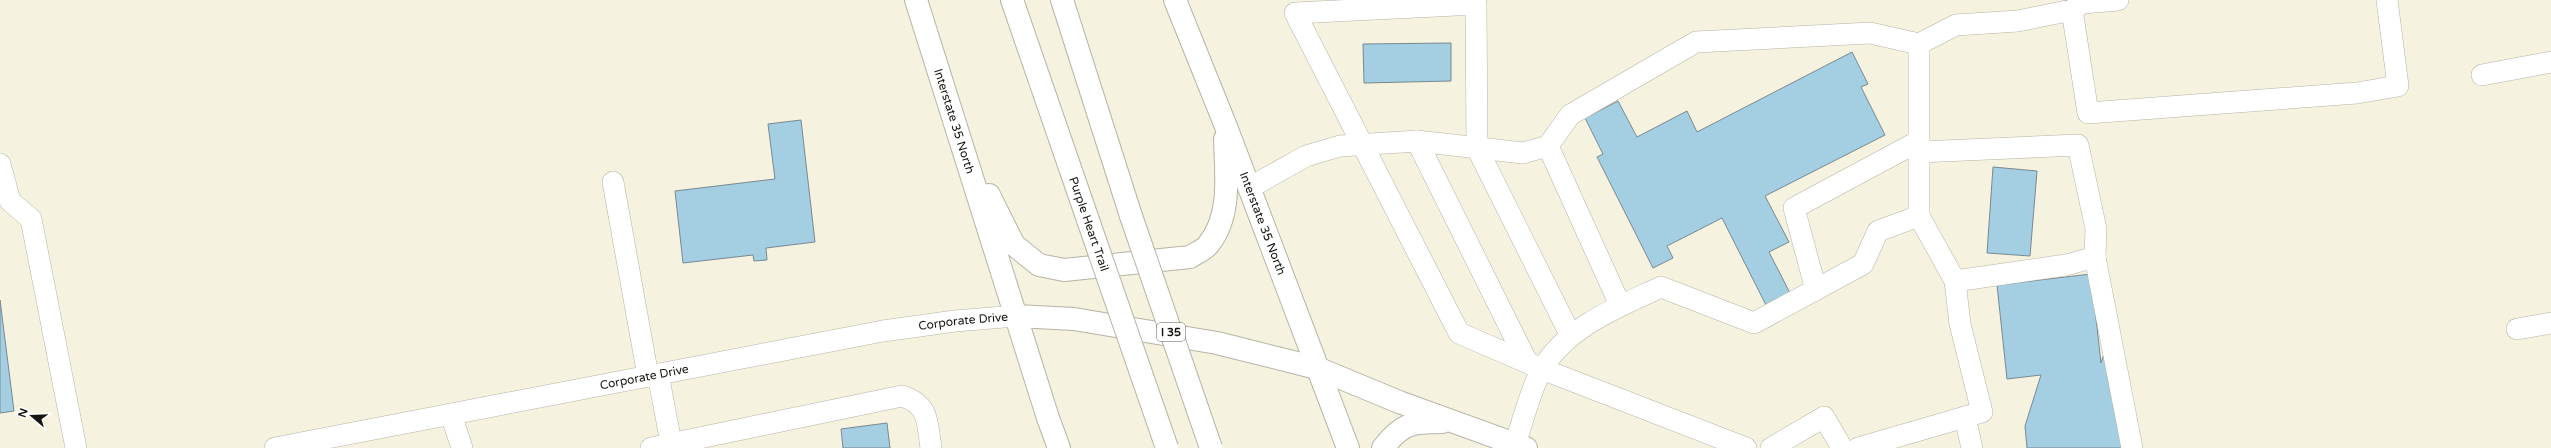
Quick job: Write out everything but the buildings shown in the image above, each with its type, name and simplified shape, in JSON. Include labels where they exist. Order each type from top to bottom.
[{"type":"main road","name":"Interstate 35 North","points":[[916,0],[1059,448]]},
{"type":"main road","name":"Purple Heart Trail","points":[[1012,0],[1167,448]]},
{"type":"main road","name":"I 35","points":[[1062,0],[1131,216],[1211,448]]},
{"type":"main road","name":"Interstate 35 North","points":[[1175,0],[1225,124],[1348,448]]},
{"type":"main road","points":[[959,137],[1014,245],[1039,265],[1064,270],[1190,257],[1208,246],[1221,221],[1226,196],[1225,124]]},
{"type":"main road","points":[[1016,316],[1074,319],[1209,342],[1317,368],[1399,402],[1459,422],[1521,446]]},
{"type":"main road","points":[[1384,448],[1394,433],[1413,422],[1459,422]]},
{"type":"street","points":[[1249,188],[1306,156],[1340,146],[1417,141],[1523,153],[1548,146],[1570,115],[1696,42],[1870,33],[1919,44],[1956,25],[2018,21],[2072,10],[2083,3],[2118,0]]},
{"type":"street","points":[[2088,113],[2358,93],[2398,86],[2387,0]]},
{"type":"street","points":[[1570,334],[1477,148],[1475,2],[1292,7],[1458,333],[1534,365],[1746,448]]},
{"type":"street","points":[[2072,10],[2088,113],[2078,145],[2096,229],[2095,257],[2132,448]]},
{"type":"street","points":[[1858,448],[1982,412],[1960,324],[1955,281],[1920,216],[1919,44]]},
{"type":"street","points":[[2482,75],[2551,62]]},
{"type":"street","points":[[1417,141],[1534,365],[1521,446]]},
{"type":"street","points":[[1816,290],[1794,208],[1919,146],[2078,145]]},
{"type":"street","points":[[1548,146],[1620,305]]},
{"type":"street","points":[[0,164],[10,201],[32,219],[76,448]]},
{"type":"street","points":[[613,182],[653,375],[672,446]]},
{"type":"street","points":[[1534,365],[1570,334],[1620,305],[1661,287],[1754,323],[1863,264],[1878,231],[1920,216]]},
{"type":"street","points":[[1955,281],[2066,265],[2095,257]]},
{"type":"street","name":"Corporate Drive","points":[[275,448],[883,331],[956,320],[1016,316]]},
{"type":"street","points":[[2517,329],[2551,323]]},
{"type":"street","points":[[651,448],[672,446],[902,396],[915,400],[923,407],[931,448]]},
{"type":"street","points":[[451,414],[462,448]]},
{"type":"street","points":[[1771,448],[1824,417],[1842,448]]},
{"type":"street","points":[[1965,417],[1972,448]]}]
